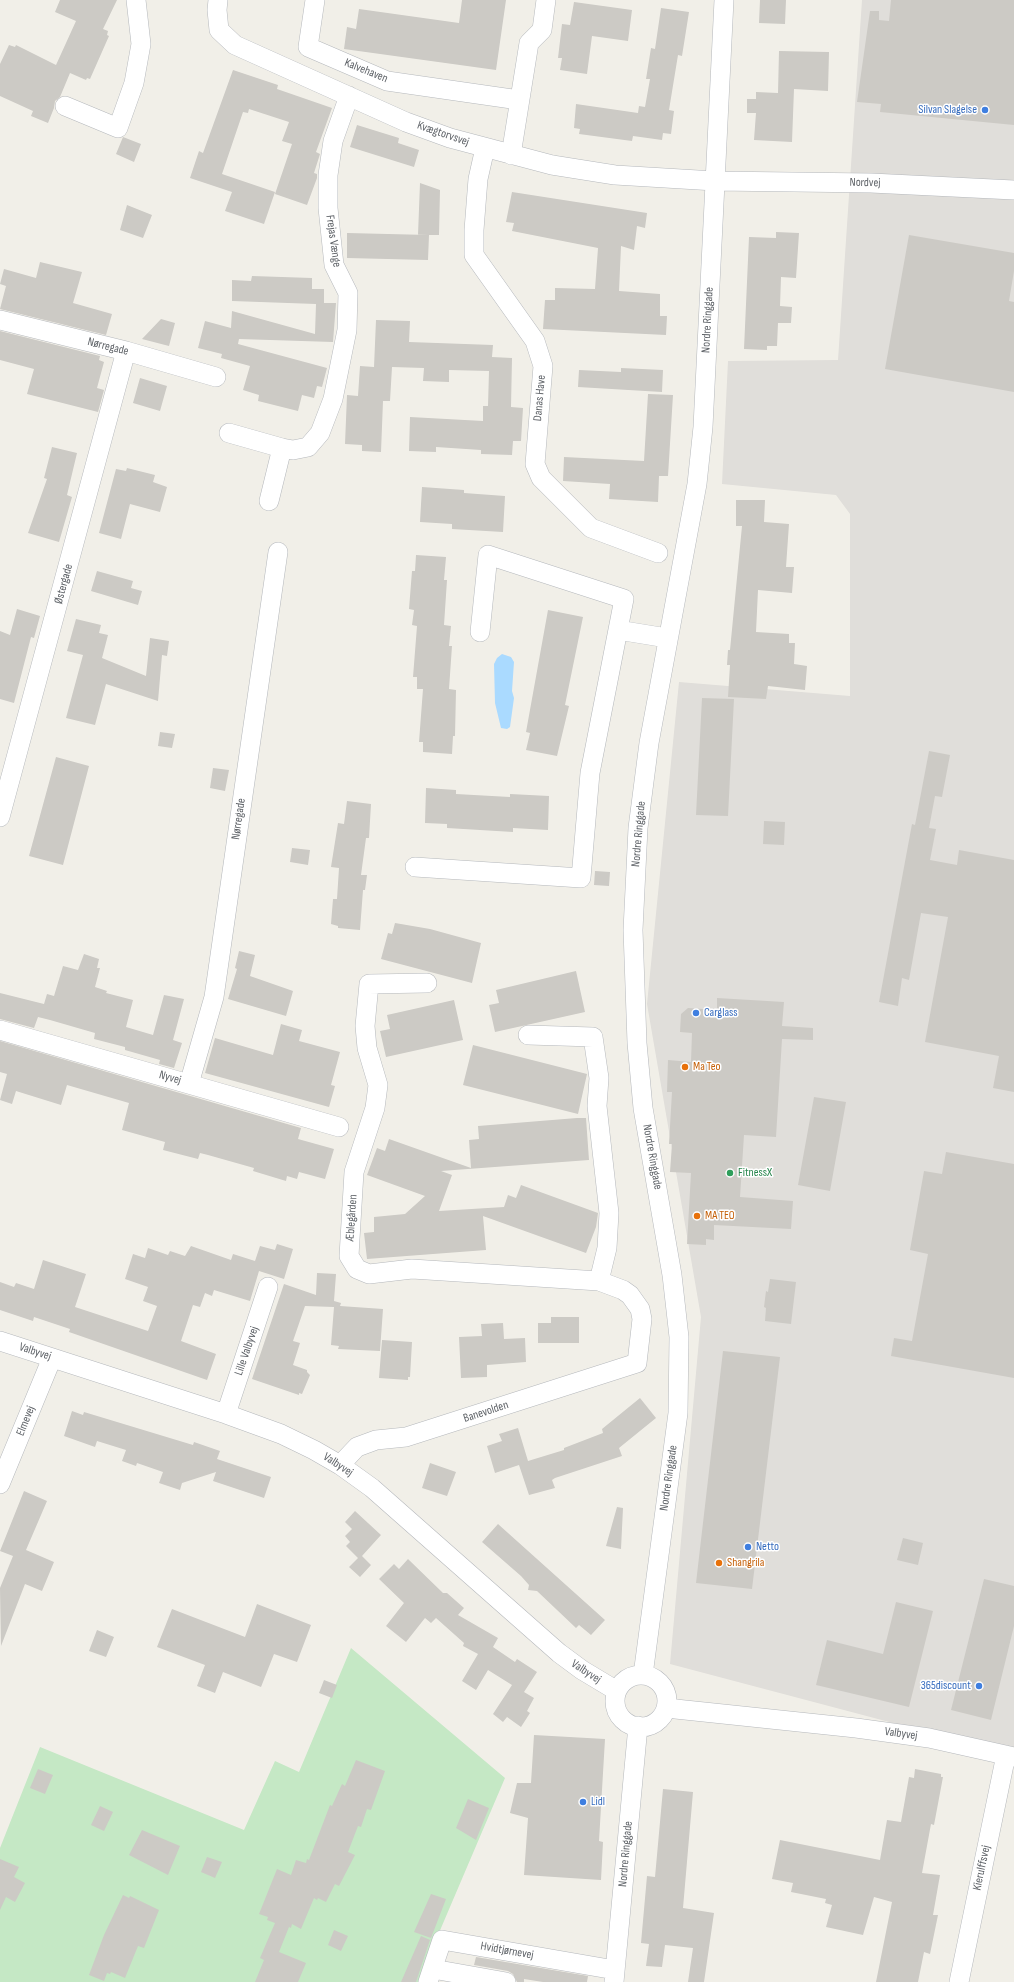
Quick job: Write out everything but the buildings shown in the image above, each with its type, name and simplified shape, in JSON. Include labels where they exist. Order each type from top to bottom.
[{"type":"street","points":[[64,106],[118,128],[134,83],[141,44],[136,0]]},
{"type":"street","name":"Kvægtorvsvej","points":[[218,0],[217,10],[219,30],[236,45],[406,122],[450,138],[552,165],[615,175],[715,181]]},
{"type":"street","name":"Kalvehaven","points":[[315,0],[308,47],[387,82],[520,100]]},
{"type":"street","points":[[511,155],[528,43],[542,30],[546,0]]},
{"type":"street","name":"Nordre Ringgade","points":[[643,1675],[678,1413],[679,1338],[672,1275],[644,1108],[637,1043],[633,930],[639,820],[649,743],[667,638],[697,484],[703,427],[724,0]]},
{"type":"street","name":"Frejas Vænge","points":[[229,433],[293,450],[308,447],[320,433],[333,399],[348,330],[348,293],[334,265],[328,208],[328,175],[333,141],[349,96]]},
{"type":"street","name":"Danas Have","points":[[485,148],[478,179],[474,255],[535,341],[543,366],[535,464],[541,478],[592,528],[658,553]]},
{"type":"street","name":"Nordvej","points":[[715,181],[871,182],[1014,190]]},
{"type":"street","name":"Nørregade","points":[[0,320],[126,351],[216,377]]},
{"type":"street","name":"Østergade","points":[[0,817],[126,351]]},
{"type":"street","points":[[268,500],[282,448]]},
{"type":"street","name":"Nørregade","points":[[189,1084],[214,997],[278,552]]},
{"type":"street","points":[[415,867],[581,878],[590,773],[624,599],[488,555],[480,632]]},
{"type":"street","points":[[618,630],[667,638]]},
{"type":"street","name":"Æblegården","points":[[427,983],[368,984],[365,1026],[367,1048],[378,1084],[375,1108],[354,1172],[349,1256],[357,1269],[369,1274],[412,1269],[599,1281],[623,1290],[630,1295],[640,1309],[642,1319],[637,1363]]},
{"type":"street","name":"Nyvej","points":[[0,1030],[339,1127]]},
{"type":"street","points":[[528,1035],[593,1037],[599,1078],[597,1106],[609,1212],[607,1248],[599,1281]]},
{"type":"street","name":"Lille Valbyvej","points":[[226,1414],[268,1287]]},
{"type":"street","name":"Valbyvej","points":[[0,1340],[226,1414],[281,1434],[340,1464],[372,1488],[559,1653],[582,1670],[617,1691]]},
{"type":"street","name":"Elmevej","points":[[0,1484],[52,1358]]},
{"type":"street","name":"Banevolden","points":[[340,1464],[357,1447],[376,1440],[406,1438],[637,1363]]},
{"type":"street","points":[[643,1675],[657,1680],[663,1686],[667,1700],[666,1708],[657,1721],[648,1726],[638,1726],[627,1722],[619,1714],[616,1703],[617,1691],[627,1679],[643,1675]]},
{"type":"street","name":"Valbyvej","points":[[666,1708],[856,1728],[929,1738],[1010,1756]]},
{"type":"street","name":"Nordre Ringgade","points":[[614,1976],[638,1726]]},
{"type":"street","name":"Kierulffsvej","points":[[959,1982],[1010,1756]]},
{"type":"street","name":"Hvidtjørnevej","points":[[430,1976],[442,1940],[614,1976]]},
{"type":"street","points":[[430,1976],[506,1982]]},
{"type":"shaded area","points":[[862,0],[1014,0],[1014,1755],[670,1664],[701,1317],[647,1004],[679,682],[850,696],[850,514],[836,495],[722,484],[728,361],[838,360]]},
{"type":"green space","points":[[351,1648],[505,1778],[418,1982],[0,1982],[0,1848],[40,1747],[244,1830],[275,1761],[299,1772]]},
{"type":"water","points":[[502,654],[511,657],[514,662],[512,691],[514,698],[510,727],[507,729],[501,728],[495,703],[494,664],[497,658]]},
{"type":"place","name":"Silvan Slagelse","points":[[985,110]]},
{"type":"place","name":"Carglass","points":[[696,1013]]},
{"type":"place","name":"Ma Teo","points":[[685,1067]]},
{"type":"place","name":"FitnessX","points":[[730,1173]]},
{"type":"place","name":"MA TEO","points":[[697,1216]]},
{"type":"place","name":"Netto","points":[[748,1547]]},
{"type":"place","name":"Shangrila","points":[[719,1563]]},
{"type":"place","name":"365discount","points":[[979,1686]]},
{"type":"place","name":"Lidl","points":[[583,1802]]}]
